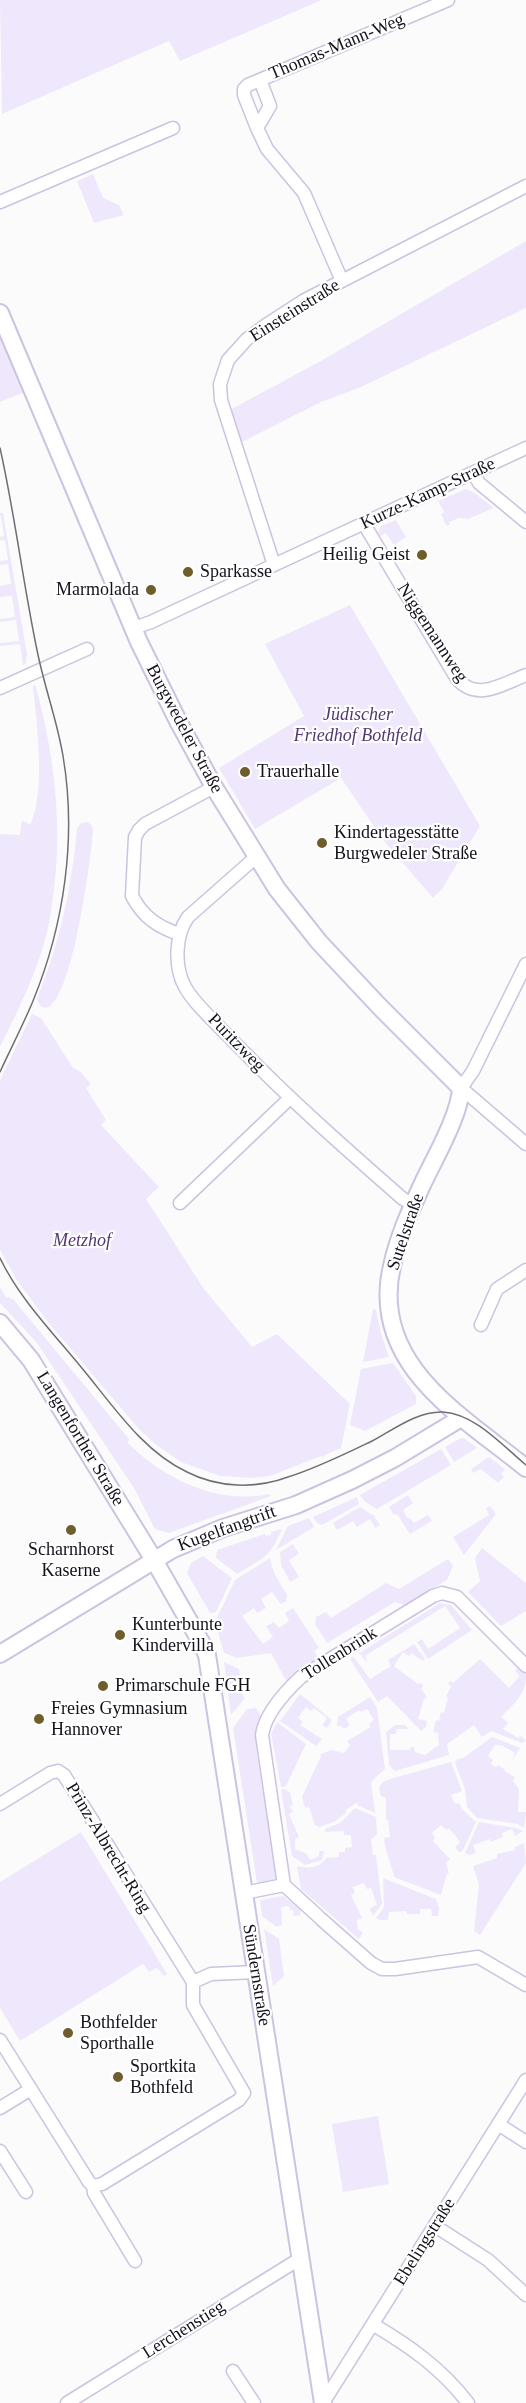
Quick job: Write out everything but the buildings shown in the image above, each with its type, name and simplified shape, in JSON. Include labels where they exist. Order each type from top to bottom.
[{"type":"main road","name":"Burgwedeler Straße","points":[[0,313],[134,628],[177,722],[214,787],[277,889],[319,942],[461,1088]]},
{"type":"main road","name":"Sutelstraße","points":[[461,1088],[456,1110],[413,1204],[392,1266],[389,1302],[394,1331],[405,1356],[427,1388],[461,1418],[526,1468]]},
{"type":"main road","name":"Langenforther Straße","points":[[0,1323],[31,1360],[154,1560]]},
{"type":"main road","name":"Kugelfangtrift","points":[[0,1654],[154,1560],[196,1538],[285,1509],[352,1480],[395,1458],[461,1418]]},
{"type":"main road","name":"Sündernstraße","points":[[154,1560],[207,1655],[323,2403]]},
{"type":"street","name":"Thomas-Mann-Weg","points":[[342,281],[304,193],[267,149],[244,95],[244,89],[248,85],[448,0]]},
{"type":"street","name":"Thomas-Mann-Weg","points":[[257,128],[270,106],[260,80]]},
{"type":"street","points":[[0,202],[173,128]]},
{"type":"street","name":"Einsteinstraße","points":[[274,565],[221,400],[220,384],[223,370],[233,352],[257,332],[303,301],[526,186]]},
{"type":"street","name":"Kurze-Kamp-Straße","points":[[134,628],[526,448]]},
{"type":"street","points":[[473,473],[479,483],[526,522]]},
{"type":"street","name":"Niggemannweg","points":[[364,524],[464,687],[474,691],[486,690],[526,675]]},
{"type":"street","points":[[0,688],[87,649]]},
{"type":"street","points":[[214,787],[145,824],[135,837],[132,896],[150,920],[160,928],[179,934],[188,917],[256,857]]},
{"type":"street","name":"Puritzweg","points":[[179,934],[180,976],[185,988],[290,1098],[403,1199],[413,1204]]},
{"type":"street","name":"Sutelstraße","points":[[461,1088],[473,1071],[522,982],[526,964]]},
{"type":"street","points":[[461,1088],[526,1144]]},
{"type":"street","points":[[180,1203],[290,1098]]},
{"type":"street","points":[[481,1325],[497,1289],[526,1270]]},
{"type":"street","name":"Tollenbrink","points":[[284,1885],[262,1735],[263,1726],[296,1682],[433,1596],[442,1593],[457,1598],[526,1666]]},
{"type":"street","name":"Prinz-Albrecht-Ring","points":[[0,1804],[50,1773],[58,1771],[64,1775],[193,1982],[193,2005],[244,2093],[239,2100],[102,2184],[93,2186]]},
{"type":"street","points":[[244,1893],[284,1885],[371,1963],[382,1969],[478,1957],[526,1985]]},
{"type":"street","points":[[193,1982],[212,1974],[256,1972]]},
{"type":"street","points":[[0,2040],[88,2182],[93,2186],[94,2193],[135,2261]]},
{"type":"street","name":"Ebelingstraße","points":[[323,2403],[526,2080]]},
{"type":"street","points":[[0,2108],[30,2089]]},
{"type":"street","points":[[498,2124],[526,2142]]},
{"type":"street","points":[[0,2151],[26,2192]]},
{"type":"street","points":[[435,2226],[488,2260],[526,2295]]},
{"type":"street","name":"Lerchenstieg","points":[[67,2403],[301,2258]]},
{"type":"street","points":[[374,2325],[422,2355],[441,2371],[468,2403]]},
{"type":"street","points":[[233,2371],[254,2403]]},
{"type":"green space","points":[[0,0],[322,0],[180,61],[169,41],[2,114]]},
{"type":"green space","points":[[93,174],[103,198],[119,205],[124,215],[94,223],[77,181]]},
{"type":"green space","points":[[526,241],[526,308],[361,387],[321,402],[234,446],[224,413],[319,362]]},
{"type":"green space","points":[[0,327],[27,391],[0,402]]},
{"type":"green space","points":[[466,489],[494,508],[468,519],[459,518],[449,522],[450,525],[446,525],[441,514],[444,512],[438,501]]},
{"type":"green space","points":[[0,513],[3,513],[27,654],[26,664],[23,665],[20,644],[0,646],[0,643],[19,641],[16,620],[0,622],[0,619],[15,617],[12,596],[0,597],[0,586],[11,584],[8,564],[0,565],[0,561],[8,560],[5,540],[0,540],[0,537],[4,536]]},
{"type":"green space","points":[[396,520],[406,537],[394,545],[386,533],[380,536],[378,532],[381,526]]},
{"type":"green space","name":"Jüdischer Friedhof Bothfeld","points":[[350,605],[480,826],[442,889],[433,898],[384,841],[341,778],[255,829],[219,768],[304,716],[265,644]]},
{"type":"green space","points":[[35,684],[48,741],[56,797],[55,882],[43,947],[24,998],[0,1047],[0,834],[20,835],[22,820],[30,825],[35,811],[39,758],[33,687]]},
{"type":"green space","points":[[88,822],[93,831],[72,957],[55,1000],[46,1008],[40,1006],[37,999],[52,958],[63,915],[72,872],[77,828],[81,823]]},
{"type":"green space","name":"Metzhof","points":[[32,1014],[41,1018],[73,1068],[80,1071],[91,1084],[86,1088],[106,1120],[101,1125],[159,1187],[146,1199],[204,1289],[252,1347],[277,1334],[350,1404],[341,1448],[323,1456],[324,1460],[321,1456],[270,1476],[252,1478],[220,1476],[181,1462],[155,1444],[137,1427],[48,1322],[18,1282],[0,1250],[0,1080]]},
{"type":"green space","points":[[0,1287],[6,1297],[13,1299],[129,1439],[128,1443],[142,1456],[175,1478],[211,1492],[230,1496],[269,1494],[271,1496],[169,1533],[155,1529],[134,1488],[37,1343],[0,1303]]},
{"type":"green space","points":[[373,1309],[376,1310],[389,1357],[363,1362]]},
{"type":"green space","points":[[393,1363],[416,1396],[416,1404],[365,1431],[350,1425],[361,1369]]},
{"type":"green space","points":[[464,1438],[477,1448],[454,1462],[445,1447]]},
{"type":"green space","points":[[441,1449],[451,1465],[377,1509],[364,1501],[360,1495]]},
{"type":"green space","points":[[489,1457],[505,1469],[501,1474],[504,1477],[498,1483],[481,1469],[473,1473],[471,1469]]},
{"type":"green space","points":[[408,1495],[413,1503],[403,1510],[408,1519],[410,1518],[414,1523],[428,1515],[432,1521],[410,1534],[397,1514],[394,1515],[389,1507]]},
{"type":"green space","points":[[357,1497],[359,1504],[322,1525],[317,1523],[313,1517]]},
{"type":"green space","points":[[490,1506],[496,1514],[464,1555],[453,1537],[489,1515],[486,1508]]},
{"type":"green space","points":[[360,1507],[374,1516],[380,1525],[375,1528],[370,1519],[357,1527],[353,1521],[337,1530],[333,1523]]},
{"type":"green space","points":[[309,1518],[314,1527],[276,1550],[288,1526]]},
{"type":"green space","points":[[282,1529],[274,1546],[265,1556],[237,1574],[216,1558],[217,1550],[265,1534],[266,1536],[271,1535],[271,1532]]},
{"type":"green space","points":[[293,1544],[299,1554],[289,1560],[299,1577],[290,1582],[281,1565],[280,1552]]},
{"type":"green space","points":[[482,1548],[526,1583],[526,1611],[501,1626],[468,1592],[480,1581],[475,1558]]},
{"type":"green space","points":[[203,1556],[232,1578],[216,1612],[210,1613],[187,1573],[191,1563]]},
{"type":"green space","points":[[270,1558],[274,1573],[287,1595],[286,1601],[281,1604],[272,1592],[261,1599],[266,1608],[257,1613],[254,1608],[242,1616],[263,1644],[273,1637],[266,1626],[274,1622],[279,1628],[289,1621],[285,1613],[293,1608],[319,1648],[314,1651],[320,1660],[288,1684],[271,1653],[237,1658],[224,1653],[215,1622],[235,1580]]},
{"type":"green space","points":[[448,1559],[453,1566],[447,1580],[405,1605],[395,1602],[327,1643],[315,1624],[316,1617],[326,1612],[331,1618],[386,1583],[399,1589]]},
{"type":"green space","points":[[440,1603],[451,1605],[472,1630],[428,1659],[417,1642],[422,1639],[428,1649],[460,1628],[445,1606],[365,1656],[368,1663],[359,1653]]},
{"type":"green space","points":[[414,1644],[425,1659],[423,1661],[411,1653],[409,1656],[403,1652],[394,1666],[418,1684],[423,1685],[421,1689],[427,1697],[424,1699],[418,1719],[427,1721],[426,1727],[421,1731],[387,1696],[378,1702],[350,1659],[353,1656],[370,1679],[391,1666],[388,1660]]},
{"type":"green space","points":[[480,1659],[509,1688],[520,1676],[515,1671],[519,1667],[526,1675],[522,1693],[501,1717],[508,1723],[503,1729],[518,1738],[521,1736],[526,1741],[522,1743],[491,1731],[482,1737],[474,1725],[447,1744],[449,1755],[395,1771],[389,1765],[386,1732],[395,1725],[405,1725],[408,1729],[396,1729],[396,1734],[390,1734],[390,1750],[410,1750],[410,1747],[414,1747],[415,1752],[425,1755],[439,1745],[438,1733],[433,1732],[436,1720],[439,1721],[441,1712],[444,1713],[448,1698],[446,1696],[451,1687],[448,1683],[451,1681],[453,1683]]},
{"type":"green space","points":[[224,1662],[239,1669],[244,1699],[231,1715]]},
{"type":"green space","points":[[300,1694],[332,1720],[327,1728],[322,1725],[327,1718],[314,1708],[311,1711],[306,1707],[298,1718],[303,1722],[300,1725],[322,1739],[316,1746],[280,1721]]},
{"type":"green space","points":[[370,1697],[377,1708],[385,1769],[371,1782],[375,1813],[357,1805],[358,1802],[334,1822],[319,1827],[315,1825],[309,1807],[305,1808],[302,1797],[320,1754],[332,1750],[344,1753],[350,1745],[347,1741],[371,1727],[369,1724],[374,1720],[367,1709],[361,1712],[359,1710],[346,1719],[350,1725],[344,1729],[337,1726],[338,1717]]},
{"type":"green space","points":[[256,1708],[264,1719],[259,1745],[256,1748],[276,1877],[273,1881],[257,1883],[233,1728],[247,1709]]},
{"type":"green space","points":[[277,1722],[306,1744],[286,1786],[281,1787],[271,1734]]},
{"type":"green space","points":[[492,1737],[520,1748],[512,1761],[515,1753],[503,1746],[495,1745],[488,1756],[493,1760],[491,1764],[496,1767],[498,1765],[506,1773],[515,1777],[513,1781],[519,1789],[518,1812],[526,1812],[524,1828],[518,1824],[477,1818],[467,1807],[465,1789],[455,1763],[457,1759],[463,1758]]},
{"type":"green space","points":[[451,1762],[462,1791],[451,1795],[455,1804],[459,1803],[476,1822],[462,1852],[455,1847],[460,1842],[449,1828],[446,1830],[441,1825],[432,1833],[435,1838],[433,1841],[450,1859],[446,1863],[449,1873],[441,1895],[394,1877],[384,1838],[390,1837],[388,1820],[386,1820],[386,1798],[381,1796],[379,1787],[390,1779]]},
{"type":"green space","points":[[281,1790],[290,1792],[293,1805],[290,1806],[293,1812],[289,1814],[299,1837],[295,1839],[295,1849],[307,1854],[310,1860],[319,1856],[319,1851],[324,1851],[322,1860],[305,1865],[292,1856]]},
{"type":"green space","points":[[355,1808],[376,1817],[377,1834],[371,1840],[373,1855],[376,1855],[382,1904],[373,1916],[370,1908],[377,1905],[371,1888],[367,1889],[364,1883],[353,1887],[355,1893],[351,1895],[362,1918],[357,1920],[358,1930],[363,1932],[359,1939],[301,1889],[297,1868],[298,1866],[317,1866],[326,1858],[339,1857],[339,1852],[345,1852],[345,1848],[352,1847],[351,1835],[344,1835],[344,1831],[325,1832],[325,1829],[340,1823]]},
{"type":"green space","points":[[479,1822],[523,1831],[515,1836],[512,1829],[502,1833],[503,1837],[491,1842],[490,1839],[473,1845],[476,1853],[469,1855],[465,1853]]},
{"type":"green space","points":[[81,1832],[167,1974],[164,1976],[157,1968],[149,1972],[143,1964],[20,2041],[0,2008],[0,1882]]},
{"type":"green space","points":[[524,1843],[526,1863],[480,1935],[474,1931],[479,1885],[473,1866],[497,1858],[497,1854],[515,1850],[515,1847]]},
{"type":"green space","points":[[383,1878],[436,1899],[439,1909],[438,1916],[432,1916],[431,1909],[420,1909],[420,1914],[407,1914],[406,1911],[389,1912],[388,1920],[376,1918],[384,1907]]},
{"type":"green space","points":[[283,1896],[301,1910],[300,1915],[294,1916],[289,1906],[281,1907],[282,1925],[277,1927],[262,1916],[260,1900]]},
{"type":"green space","points":[[264,1929],[279,1939],[284,1976],[273,1986]]},
{"type":"green space","points":[[378,2116],[389,2184],[343,2192],[332,2124]]},
{"type":"tram line","points":[[0,448],[37,650],[63,756],[69,818],[65,881],[53,942],[33,1001],[0,1072]]},
{"type":"tram line","points":[[0,1258],[27,1301],[129,1426],[171,1463],[199,1477],[237,1485],[276,1481],[331,1460],[415,1418],[443,1412],[455,1414],[477,1424],[526,1465]]},
{"type":"place","name":"Heilig Geist","points":[[422,555]]},
{"type":"place","name":"Sparkasse","points":[[188,572]]},
{"type":"place","name":"Marmolada","points":[[151,590]]},
{"type":"place","name":"Trauerhalle","points":[[245,772]]},
{"type":"place","name":"Kindertagesstätte Burgwedeler Straße","points":[[322,843]]},
{"type":"place","name":"Scharnhorst Kaserne","points":[[71,1530]]},
{"type":"place","name":"Kunterbunte Kindervilla","points":[[120,1635]]},
{"type":"place","name":"Primarschule FGH","points":[[103,1686]]},
{"type":"place","name":"Freies Gymnasium Hannover","points":[[39,1719]]},
{"type":"place","name":"Bothfelder Sporthalle","points":[[68,2033]]},
{"type":"place","name":"Sportkita Bothfeld","points":[[118,2077]]}]
